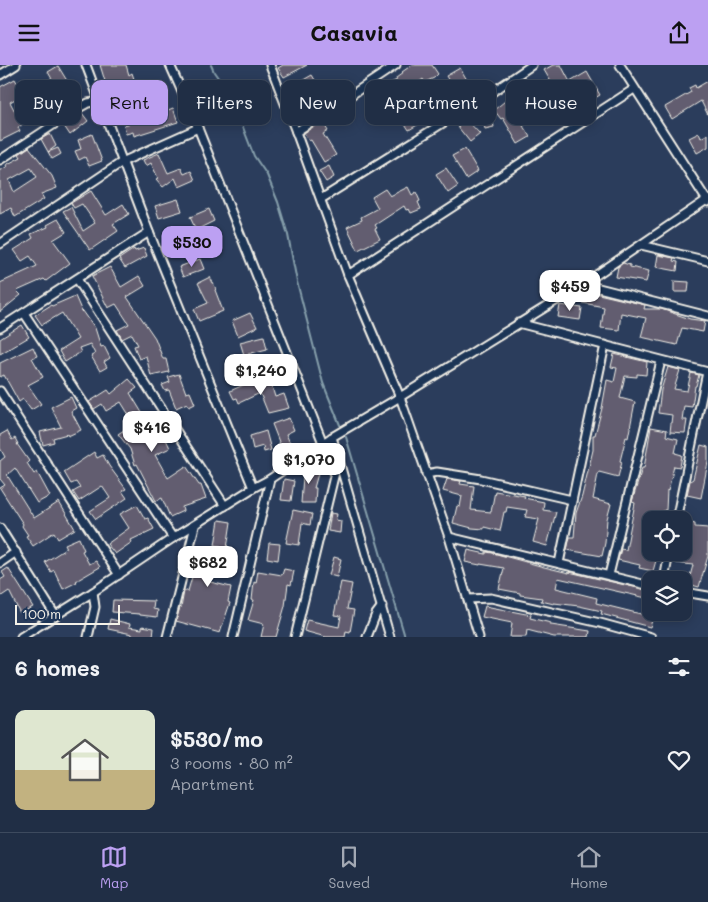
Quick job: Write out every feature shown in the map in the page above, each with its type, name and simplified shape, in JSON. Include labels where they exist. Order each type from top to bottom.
[{"type":"street","points":[[0,75],[16,65]]},
{"type":"street","points":[[86,65],[92,80]]},
{"type":"street","points":[[170,65],[198,128],[323,443]]},
{"type":"street","points":[[270,65],[348,275],[400,397],[449,537],[479,637]]},
{"type":"street","points":[[296,132],[396,65]]},
{"type":"street","points":[[321,199],[491,93],[532,65]]},
{"type":"street","points":[[21,637],[253,488],[270,479],[332,437],[583,284],[707,200],[620,65]]},
{"type":"street","points":[[348,275],[634,89]]},
{"type":"street","points":[[0,160],[79,108],[91,102]]},
{"type":"street","points":[[109,125],[149,232],[253,488]]},
{"type":"street","points":[[0,244],[122,162],[198,128]]},
{"type":"street","points":[[0,328],[149,232]]},
{"type":"street","points":[[641,245],[708,261]]},
{"type":"street","points":[[77,279],[225,506]]},
{"type":"street","points":[[583,284],[708,316]]},
{"type":"street","points":[[24,313],[173,539]]},
{"type":"street","points":[[518,323],[708,372],[678,511]]},
{"type":"street","points":[[559,563],[605,345]]},
{"type":"street","points":[[609,575],[661,361]]},
{"type":"street","points":[[0,391],[119,575]]},
{"type":"street","points":[[332,437],[390,637]]},
{"type":"street","points":[[295,637],[338,459]]},
{"type":"street","points":[[426,473],[437,472],[481,479],[572,500]]},
{"type":"street","points":[[333,481],[343,475]]},
{"type":"street","points":[[233,637],[270,479]]},
{"type":"street","points":[[167,637],[195,525]]},
{"type":"street","points":[[0,528],[55,615]]},
{"type":"street","points":[[449,537],[642,584]]},
{"type":"street","points":[[0,563],[16,553]]},
{"type":"street","points":[[88,637],[95,607],[93,592]]},
{"type":"street","points":[[692,593],[708,596]]},
{"type":"street","points":[[468,599],[492,598],[651,637]]},
{"type":"street","points":[[367,637],[376,614],[382,606]]},
{"type":"building","points":[[100,65],[126,65],[129,75],[132,73],[134,80],[105,80]]},
{"type":"building","points":[[283,65],[307,65],[284,77],[278,68]]},
{"type":"building","points":[[412,65],[432,65],[438,74],[430,80],[397,80],[396,78]]},
{"type":"building","points":[[553,65],[561,65],[569,80],[550,80],[544,70]]},
{"type":"building","points":[[58,66],[67,80],[51,80],[48,72]]},
{"type":"building","points":[[460,68],[467,80],[448,80],[446,76]]},
{"type":"building","points":[[587,72],[592,80],[573,80]]},
{"type":"building","points":[[312,75],[315,80],[303,80]]},
{"type":"building","points":[[15,79],[15,99],[10,102],[15,112],[15,125],[22,125],[18,127],[20,131],[0,141],[0,87]]},
{"type":"building","points":[[708,81],[708,115],[701,101],[672,119],[665,107],[691,92],[689,88],[695,85],[696,88]]},
{"type":"building","points":[[596,88],[600,95],[596,97]]},
{"type":"building","points":[[506,100],[506,123],[496,113],[496,108]]},
{"type":"building","points":[[173,108],[178,122],[134,136],[133,132],[126,134],[124,125],[168,125],[168,110]]},
{"type":"building","points":[[81,114],[88,121],[70,135],[64,126],[81,125]]},
{"type":"building","points":[[316,125],[324,125],[328,131],[323,134],[336,155],[324,162],[311,140],[309,141],[304,133]]},
{"type":"building","points":[[406,125],[417,125],[409,130]]},
{"type":"building","points":[[472,125],[480,134],[470,142],[459,126]]},
{"type":"building","points":[[484,125],[494,125],[494,127],[485,129]]},
{"type":"building","points":[[507,125],[525,125],[523,126],[530,137],[518,144]]},
{"type":"building","points":[[699,133],[701,138],[708,134],[708,147],[697,153],[689,138]]},
{"type":"building","points":[[50,134],[56,146],[48,152],[41,139]]},
{"type":"building","points":[[92,134],[102,161],[89,166],[85,157],[79,160],[75,151],[81,149],[78,140]]},
{"type":"building","points":[[29,147],[52,176],[57,188],[41,194],[44,199],[15,217],[11,208],[0,214],[0,170],[21,157],[19,154]],"holes":[[[31,168],[37,177],[14,192],[9,180]]]},
{"type":"building","points":[[58,148],[61,154],[52,159],[48,152]]},
{"type":"building","points":[[465,149],[478,171],[466,179],[452,156]]},
{"type":"building","points":[[159,153],[168,173],[181,168],[184,174],[191,171],[195,180],[179,187],[175,178],[163,187],[156,179],[158,178],[151,163],[146,166],[143,160]]},
{"type":"building","points":[[329,166],[334,177],[326,182],[319,171]]},
{"type":"building","points":[[446,168],[458,186],[448,193],[436,174]]},
{"type":"building","points":[[408,187],[412,195],[416,192],[421,209],[411,213],[404,206],[375,225],[380,239],[358,250],[347,227],[362,220],[361,217],[378,208],[372,197],[385,189],[390,196]]},
{"type":"building","points":[[91,191],[106,215],[123,204],[129,214],[113,224],[118,231],[90,250],[63,211],[71,207],[83,231],[95,223],[82,204],[74,208],[71,203]]},
{"type":"building","points":[[178,199],[182,211],[159,218],[155,206]]},
{"type":"building","points":[[209,209],[214,221],[196,230],[190,217]]},
{"type":"building","points":[[58,219],[66,232],[53,240],[70,263],[46,281],[44,279],[17,291],[21,295],[0,312],[0,283],[37,266],[30,256],[22,261],[14,250],[33,238],[31,234],[48,227],[47,225]]},
{"type":"building","points":[[192,237],[196,247],[174,255],[170,245]]},
{"type":"building","points":[[144,248],[147,256],[125,268],[119,259],[134,249],[135,251]]},
{"type":"building","points":[[658,255],[674,258],[673,261],[678,262],[677,271],[656,267]]},
{"type":"building","points":[[200,259],[204,269],[183,277],[179,267]]},
{"type":"building","points":[[623,263],[630,265],[630,267],[649,271],[646,282],[616,277],[618,267]]},
{"type":"building","points":[[110,267],[121,287],[139,276],[145,286],[127,297],[155,338],[163,359],[166,359],[169,372],[151,376],[146,356],[139,359],[134,346],[138,345],[132,334],[122,339],[117,330],[129,324],[116,304],[108,308],[92,276]]},
{"type":"building","points":[[210,277],[223,311],[199,321],[194,309],[208,303],[198,283]]},
{"type":"building","points":[[674,281],[689,282],[688,292],[674,292]]},
{"type":"building","points":[[586,291],[645,305],[644,309],[661,309],[690,319],[705,321],[703,332],[682,328],[677,345],[641,337],[646,318],[621,313],[619,330],[601,328],[604,307],[583,303]]},
{"type":"building","points":[[75,296],[82,312],[95,328],[101,347],[104,346],[110,358],[104,362],[107,367],[100,371],[91,356],[95,354],[90,344],[79,348],[81,352],[65,362],[59,351],[78,339],[62,313],[42,325],[35,315],[51,305]]},
{"type":"building","points":[[560,305],[582,308],[580,320],[558,317]]},
{"type":"building","points":[[250,313],[257,327],[238,336],[232,321]]},
{"type":"building","points":[[22,325],[29,337],[0,354],[0,339]]},
{"type":"building","points":[[264,336],[267,349],[244,355],[240,342]]},
{"type":"building","points":[[33,347],[37,356],[32,358],[43,377],[28,385],[41,404],[31,410],[23,399],[19,402],[4,375],[0,377],[0,363]]},
{"type":"building","points":[[614,354],[647,362],[646,375],[637,374],[637,377],[625,376],[620,398],[635,402],[628,438],[626,437],[620,461],[622,462],[618,477],[599,472],[598,474],[593,499],[611,504],[602,556],[567,550],[570,537],[574,537],[576,513],[593,450],[593,435],[595,435],[602,408],[607,380],[614,382],[617,368],[611,367]]},
{"type":"building","points":[[668,367],[680,370],[674,389],[687,391],[691,373],[699,375],[695,386],[692,407],[684,406],[682,420],[687,420],[685,433],[670,432],[672,415],[658,413],[661,390]]},
{"type":"building","points":[[179,374],[186,393],[190,392],[195,404],[189,407],[187,403],[176,408],[169,390],[165,391],[162,385],[170,382],[168,377]]},
{"type":"building","points":[[129,379],[137,388],[130,393],[147,421],[154,418],[170,448],[155,455],[168,478],[186,466],[199,485],[201,485],[206,499],[182,507],[183,511],[170,517],[162,498],[156,501],[137,464],[135,465],[130,449],[118,434],[134,423],[121,402],[106,411],[102,404],[94,409],[89,402],[108,390],[111,394]]},
{"type":"building","points":[[270,380],[275,397],[284,394],[289,408],[268,413],[260,393],[239,403],[237,398],[234,399],[230,391],[250,382],[252,385]]},
{"type":"building","points":[[71,397],[76,408],[71,411],[81,430],[68,436],[67,434],[53,438],[54,442],[43,445],[40,432],[61,427],[51,407]]},
{"type":"building","points":[[289,418],[294,430],[286,434],[290,443],[281,447],[272,424]]},
{"type":"building","points":[[651,427],[667,430],[666,436],[678,439],[675,453],[682,455],[680,467],[674,466],[667,490],[666,510],[642,511],[642,561],[656,561],[653,571],[639,568],[640,565],[618,560],[621,549],[626,550],[635,503],[632,502],[642,468],[644,468]]},
{"type":"building","points":[[7,431],[12,440],[15,438],[29,461],[27,463],[34,474],[37,472],[50,496],[37,503],[15,468],[7,475],[34,518],[59,502],[75,529],[58,539],[54,532],[33,546],[26,536],[28,535],[22,526],[23,524],[0,488],[5,485],[0,479],[0,461],[5,457],[0,448],[0,435]]},
{"type":"building","points":[[266,431],[271,450],[264,452],[263,446],[253,449],[250,436]]},
{"type":"building","points":[[701,445],[708,447],[708,462],[701,498],[687,495]]},
{"type":"building","points":[[94,452],[97,458],[103,455],[126,489],[122,491],[127,498],[96,519],[90,511],[110,498],[102,486],[79,501],[73,492],[80,488],[76,482],[71,484],[64,472]]},
{"type":"building","points":[[305,466],[319,470],[314,488],[316,488],[315,503],[301,503]]},
{"type":"building","points":[[284,479],[294,481],[291,501],[281,500]]},
{"type":"building","points":[[447,479],[461,481],[460,484],[474,486],[471,510],[491,512],[495,491],[525,496],[524,498],[544,502],[543,510],[556,512],[547,546],[533,542],[539,519],[525,517],[527,510],[507,507],[500,531],[484,527],[484,529],[472,528],[453,523],[457,506],[460,507],[462,496],[443,491]]},
{"type":"building","points":[[137,505],[145,519],[148,518],[154,529],[131,540],[132,542],[115,554],[107,544],[129,528],[120,514]]},
{"type":"building","points":[[293,510],[312,514],[310,525],[302,523],[299,545],[286,543]]},
{"type":"building","points":[[331,513],[337,514],[336,520],[341,521],[340,533],[328,531]]},
{"type":"building","points":[[219,520],[231,522],[226,555],[235,557],[233,569],[211,564],[206,581],[231,587],[228,602],[230,603],[220,633],[176,621],[184,591],[188,591],[192,577],[188,576],[196,548],[207,552],[206,556],[218,559],[221,546],[215,545]]},
{"type":"building","points":[[692,523],[695,524],[695,527],[708,528],[708,556],[699,587],[692,585],[693,565],[676,563],[676,561],[692,561]]},
{"type":"building","points":[[79,538],[84,550],[82,551],[89,564],[96,561],[100,567],[63,589],[54,570],[51,572],[45,562],[67,548],[65,544]]},
{"type":"building","points":[[269,543],[280,544],[278,560],[267,558]]},
{"type":"building","points":[[468,550],[486,554],[486,552],[493,553],[544,567],[642,589],[642,597],[558,578],[556,588],[597,598],[596,603],[642,614],[642,621],[652,621],[650,627],[601,614],[602,611],[579,606],[554,604],[541,601],[542,598],[520,595],[520,593],[499,589],[504,568],[465,562]]},
{"type":"building","points":[[334,557],[341,559],[337,577],[329,575]]},
{"type":"building","points":[[8,568],[33,607],[20,613],[9,591],[0,597],[0,580],[5,577],[2,572]]},
{"type":"building","points":[[284,569],[294,571],[291,585],[288,584],[285,606],[276,637],[261,637],[264,624],[248,620],[254,600],[252,600],[254,582],[256,583],[258,571],[282,575]]},
{"type":"building","points":[[341,582],[352,584],[347,609],[354,610],[350,632],[346,631],[345,637],[326,637],[304,631],[307,620],[339,627],[341,616],[334,615]]},
{"type":"building","points":[[113,600],[154,601],[153,609],[158,610],[157,617],[112,612]]},
{"type":"building","points":[[485,606],[531,615],[530,618],[551,623],[551,625],[590,631],[589,637],[554,637],[527,630],[526,637],[510,637],[512,623],[482,617]]},
{"type":"building","points":[[110,619],[130,624],[129,627],[142,629],[142,626],[154,628],[153,637],[132,637],[132,634],[108,629]]},
{"type":"waterway","points":[[211,65],[231,96],[254,156],[267,175],[278,202],[288,235],[297,282],[323,383],[340,425]]},
{"type":"waterway","points":[[346,437],[405,637]]}]
